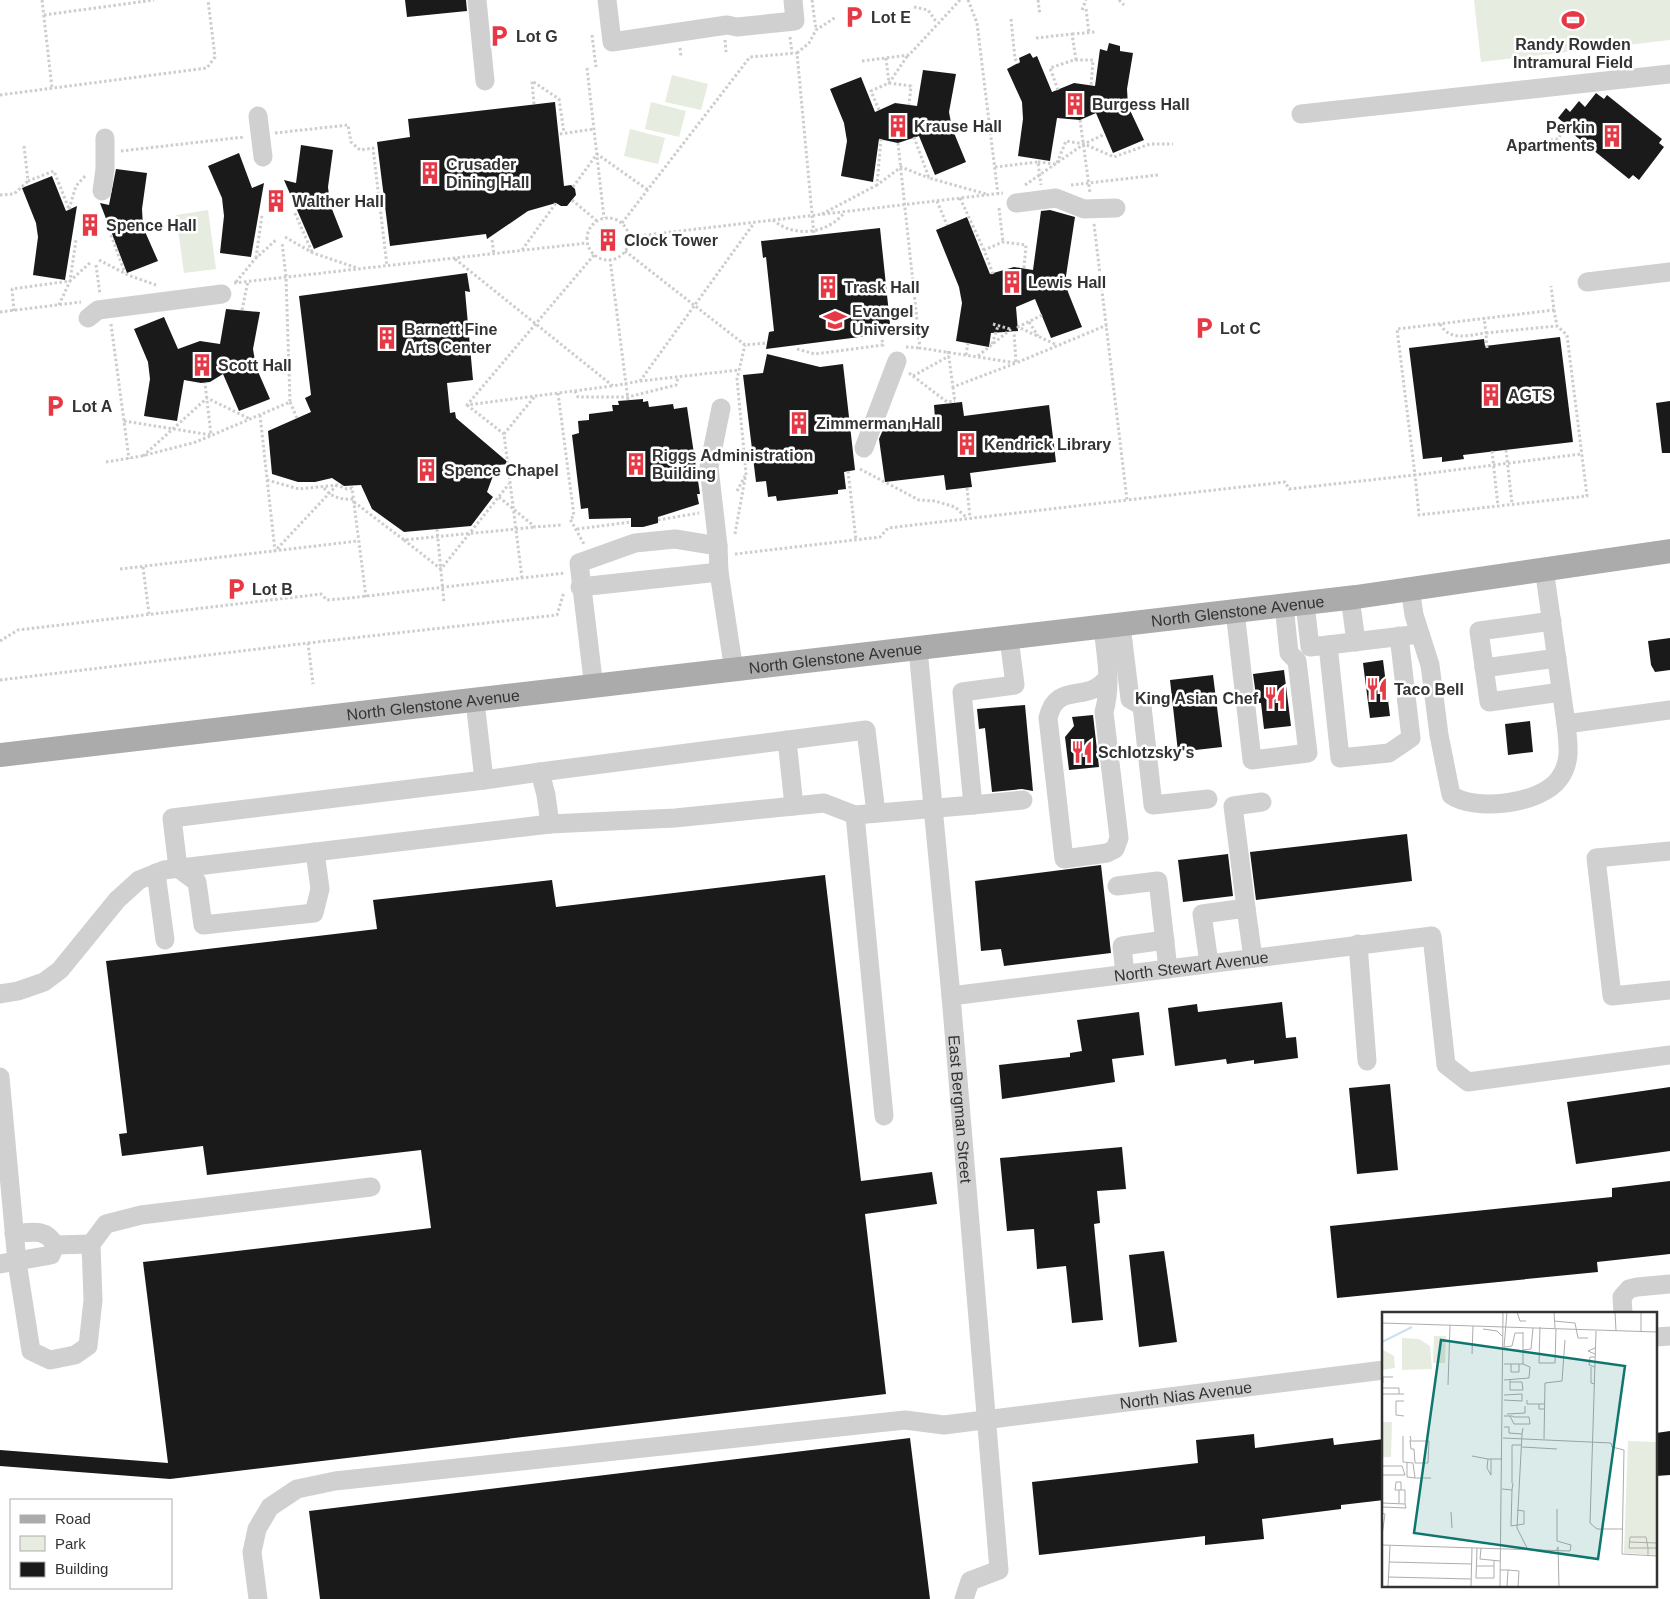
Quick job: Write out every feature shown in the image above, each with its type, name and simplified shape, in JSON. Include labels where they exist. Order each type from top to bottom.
[{"type":"main road","name":"North Glenstone Avenue","points":[[0,756],[594,688],[1295,604],[1670,551]]},
{"type":"street","points":[[477,0],[485,81]]},
{"type":"street","points":[[607,0],[612,42],[727,25],[737,27],[795,21],[793,0]]},
{"type":"street","points":[[1301,114],[1670,74]]},
{"type":"street","points":[[258,116],[263,157]]},
{"type":"street","points":[[102,191],[105,169],[105,138]]},
{"type":"street","points":[[1015,194],[1056,198],[1084,209],[1116,208]]},
{"type":"street","points":[[1587,282],[1670,272]]},
{"type":"street","points":[[86,310],[109,309],[229,287]]},
{"type":"street","points":[[864,448],[897,361]]},
{"type":"street","points":[[721,408],[709,467],[719,572],[734,671]]},
{"type":"street","points":[[594,688],[572,588],[579,563],[635,543],[674,539],[718,546]]},
{"type":"street","points":[[1410,588],[1414,615],[1430,665],[1439,734],[1451,795],[1470,804],[1488,805],[1535,796],[1547,790],[1558,780],[1566,766],[1569,751],[1566,724],[1544,568]]},
{"type":"street","points":[[572,588],[719,572]]},
{"type":"street","points":[[1350,597],[1356,642]]},
{"type":"street","points":[[1295,604],[1310,647],[1420,634]]},
{"type":"street","points":[[1235,611],[1252,760],[1308,753],[1297,661],[1289,653],[1295,604]]},
{"type":"street","points":[[1552,622],[1479,632],[1489,702],[1561,692]]},
{"type":"street","points":[[1108,677],[1102,686],[1090,691],[1058,698],[1049,712],[1048,718],[1064,859],[1107,853],[1115,849],[1119,838],[1104,712],[1109,694],[1108,677],[1112,626]]},
{"type":"street","points":[[1112,626],[1130,699],[1142,706],[1153,805],[1208,798]]},
{"type":"street","points":[[1393,637],[1411,738]]},
{"type":"street","points":[[1339,746],[1387,742],[1396,736],[1398,730],[1393,637]]},
{"type":"street","points":[[973,805],[962,692],[1016,685],[1009,638]]},
{"type":"street","points":[[1328,645],[1340,758],[1389,753],[1411,738],[1439,734]]},
{"type":"street","name":"East Bergman Street","points":[[918,649],[951,996],[1000,1570],[970,1581],[964,1599]]},
{"type":"street","points":[[1484,668],[1557,658]]},
{"type":"street","points":[[475,701],[484,780]]},
{"type":"street","points":[[1566,724],[1670,710]]},
{"type":"street","points":[[315,852],[320,889],[314,912],[203,925],[197,882],[178,868],[172,818],[484,780],[866,730],[876,813]]},
{"type":"street","points":[[786,740],[794,806]]},
{"type":"street","points":[[540,772],[546,795],[550,824]]},
{"type":"street","points":[[0,994],[18,991],[44,982],[60,970],[117,900],[139,880],[178,868],[550,824],[675,818],[824,803],[855,815],[1023,800]]},
{"type":"street","points":[[1253,958],[1233,806],[1262,802]]},
{"type":"street","points":[[855,815],[884,1116]]},
{"type":"street","points":[[1670,851],[1596,858],[1612,996],[1670,990]]},
{"type":"street","points":[[156,874],[164,940]]},
{"type":"street","points":[[1118,886],[1158,881],[1168,969]]},
{"type":"street","points":[[1209,963],[1202,914],[1246,908]]},
{"type":"street","name":"North Stewart Avenue","points":[[951,996],[1432,936],[1446,1065],[1468,1082],[1670,1056]]},
{"type":"street","points":[[1125,974],[1122,946],[1165,940]]},
{"type":"street","points":[[1358,944],[1367,1061]]},
{"type":"street","points":[[0,1077],[14,1227],[9,1263],[31,1351],[50,1360],[75,1355],[88,1346],[94,1300],[91,1244],[106,1224],[140,1215],[371,1187]]},
{"type":"street","points":[[14,1227],[45,1232],[50,1236],[55,1245]]},
{"type":"street","points":[[55,1245],[91,1244]]},
{"type":"street","points":[[9,1263],[51,1255],[55,1245]]},
{"type":"street","points":[[1620,1312],[1622,1297],[1629,1289],[1670,1284]]},
{"type":"street","name":"North Nias Avenue","points":[[258,1599],[252,1552],[257,1529],[270,1507],[297,1489],[335,1481],[905,1420],[944,1425],[1382,1370]]},
{"type":"path","points":[[42,0],[52,88]]},
{"type":"path","points":[[44,15],[154,0]]},
{"type":"path","points":[[0,95],[207,68],[215,57],[208,0]]},
{"type":"path","points":[[812,0],[816,30]]},
{"type":"path","points":[[889,84],[909,55],[960,0]]},
{"type":"path","points":[[968,0],[977,23],[1003,242]]},
{"type":"path","points":[[1038,0],[1040,15]]},
{"type":"path","points":[[1086,0],[1084,10],[1088,32]]},
{"type":"path","points":[[1119,0],[1124,5]]},
{"type":"path","points":[[914,7],[928,10],[937,23]]},
{"type":"path","points":[[622,223],[750,58],[797,53],[809,43],[816,30],[836,17]]},
{"type":"path","points":[[1011,18],[1015,59],[1018,63]]},
{"type":"path","points":[[1036,38],[1095,32]]},
{"type":"path","points":[[1072,34],[1076,60]]},
{"type":"path","points":[[797,53],[814,233]]},
{"type":"path","points":[[862,60],[909,55]]},
{"type":"path","points":[[886,58],[889,84]]},
{"type":"path","points":[[1058,90],[1050,68],[1076,60],[1094,60],[1091,86]]},
{"type":"path","points":[[587,68],[604,218]]},
{"type":"path","points":[[534,104],[532,81],[559,99],[564,133]]},
{"type":"path","points":[[879,110],[871,91],[889,84],[911,86],[909,105]]},
{"type":"path","points":[[1080,120],[1108,325],[1128,500],[1285,482],[1289,488],[1415,475],[1581,454]]},
{"type":"path","points":[[1516,145],[1558,139],[1565,128]]},
{"type":"path","points":[[560,134],[594,129]]},
{"type":"path","points":[[628,236],[960,198],[1015,194],[1084,144],[1105,134]]},
{"type":"path","points":[[914,137],[929,178]]},
{"type":"path","points":[[877,185],[881,140]]},
{"type":"path","points":[[1056,163],[1066,141],[1084,144],[1114,157],[1150,144],[1173,144]]},
{"type":"path","points":[[898,143],[920,348],[948,354],[1016,363]]},
{"type":"path","points":[[24,146],[28,181]]},
{"type":"path","points":[[597,154],[648,190]]},
{"type":"path","points":[[573,187],[597,154]]},
{"type":"path","points":[[994,167],[1038,162],[1056,163]]},
{"type":"path","points":[[1036,190],[1042,189],[1038,162]]},
{"type":"path","points":[[820,215],[877,185],[901,167]]},
{"type":"path","points":[[901,167],[929,178],[988,195]]},
{"type":"path","points":[[0,195],[14,194],[28,181],[54,170],[69,209]]},
{"type":"path","points":[[1070,185],[1158,175]]},
{"type":"path","points":[[960,198],[993,274]]},
{"type":"path","points":[[572,200],[596,221]]},
{"type":"path","points":[[937,201],[947,225]]},
{"type":"path","points":[[522,251],[556,203]]},
{"type":"path","points":[[773,220],[790,231],[814,233],[832,225],[845,212]]},
{"type":"path","points":[[295,213],[312,253]]},
{"type":"path","points":[[255,259],[262,215]]},
{"type":"path","points":[[604,218],[613,218],[622,223],[628,236],[625,251],[610,259],[594,255],[587,243],[589,229],[596,221],[604,218]]},
{"type":"path","points":[[640,381],[754,223]]},
{"type":"path","points":[[111,235],[125,273]]},
{"type":"path","points":[[285,237],[312,253],[360,269]]},
{"type":"path","points":[[229,287],[277,239]]},
{"type":"path","points":[[59,305],[70,281],[76,240]]},
{"type":"path","points":[[492,240],[494,254]]},
{"type":"path","points":[[282,242],[286,277],[290,402],[297,418]]},
{"type":"path","points":[[984,250],[1003,242],[1026,245],[1024,268]]},
{"type":"path","points":[[229,287],[248,281],[587,243]]},
{"type":"path","points":[[625,251],[745,345],[767,343]]},
{"type":"path","points":[[467,405],[594,255]]},
{"type":"path","points":[[455,259],[613,386]]},
{"type":"path","points":[[610,259],[628,398]]},
{"type":"path","points":[[99,260],[125,273],[164,288]]},
{"type":"path","points":[[14,311],[12,289],[70,281],[92,262]]},
{"type":"path","points":[[96,265],[101,300],[108,299],[129,459]]},
{"type":"path","points":[[242,310],[248,281]]},
{"type":"path","points":[[1551,286],[1554,310],[1556,326],[1567,335],[1586,496],[1419,515],[1398,329],[1554,310]]},
{"type":"path","points":[[0,312],[59,305],[86,310]]},
{"type":"path","points":[[1042,315],[1018,327],[1058,346]]},
{"type":"path","points":[[1484,318],[1487,348]]},
{"type":"path","points":[[1029,322],[1039,337]]},
{"type":"path","points":[[978,357],[1011,329],[992,324]]},
{"type":"path","points":[[1440,324],[1448,333],[1455,337],[1556,326]]},
{"type":"path","points":[[953,387],[1108,325]]},
{"type":"path","points":[[992,345],[998,326]]},
{"type":"path","points":[[1014,332],[1016,363]]},
{"type":"path","points":[[881,334],[883,345],[913,376],[947,402],[955,402],[948,354]]},
{"type":"path","points":[[966,355],[968,343]]},
{"type":"path","points":[[734,535],[746,473],[737,380],[745,345]]},
{"type":"path","points":[[797,349],[815,354],[883,345]]},
{"type":"path","points":[[913,376],[948,354]]},
{"type":"path","points":[[467,405],[640,381],[739,370]]},
{"type":"path","points":[[575,391],[578,397],[628,398],[676,385],[678,378]]},
{"type":"path","points":[[205,382],[211,435]]},
{"type":"path","points":[[558,393],[574,516],[570,519],[577,529],[586,550]]},
{"type":"path","points":[[504,434],[535,396]]},
{"type":"path","points":[[207,398],[250,419]]},
{"type":"path","points":[[142,456],[207,398]]},
{"type":"path","points":[[106,462],[129,459],[196,442],[290,402]]},
{"type":"path","points":[[467,405],[504,434],[522,578]]},
{"type":"path","points":[[260,415],[275,551]]},
{"type":"path","points":[[124,421],[211,435]]},
{"type":"path","points":[[1506,450],[1512,504]]},
{"type":"path","points":[[1492,452],[1498,506]]},
{"type":"path","points":[[860,469],[919,500],[935,501],[955,507],[969,518],[967,488]]},
{"type":"path","points":[[848,471],[856,540]]},
{"type":"path","points":[[737,491],[746,473]]},
{"type":"path","points":[[268,480],[299,489],[337,485],[352,488],[366,597]]},
{"type":"path","points":[[441,569],[510,483]]},
{"type":"path","points":[[275,551],[337,485]]},
{"type":"path","points":[[324,487],[329,494],[341,499],[353,500],[441,569]]},
{"type":"path","points":[[499,497],[535,527]]},
{"type":"path","points":[[658,520],[704,512]]},
{"type":"path","points":[[577,529],[631,522]]},
{"type":"path","points":[[404,540],[562,525]]},
{"type":"path","points":[[437,529],[444,603]]},
{"type":"path","points":[[120,569],[358,540]]},
{"type":"path","points":[[143,566],[149,614]]},
{"type":"path","points":[[0,680],[557,615],[572,588]]},
{"type":"path","points":[[308,643],[312,684]]},
{"type":"green space","name":"Randy Rowden Intramural Field","points":[[1474,0],[1670,0],[1670,40],[1481,62]]},
{"type":"green space","points":[[672,75],[708,84],[701,110],[665,102]]},
{"type":"green space","points":[[651,102],[686,111],[679,137],[645,129]]},
{"type":"green space","points":[[630,129],[665,138],[658,164],[624,156]]},
{"type":"green space","points":[[208,210],[216,269],[184,273],[176,215]]},
{"type":"building","points":[[405,0],[466,0],[467,11],[407,17]]},
{"type":"building","name":"Burgess Hall","points":[[1109,43],[1120,46],[1120,51],[1133,53],[1127,89],[1128,106],[1144,140],[1113,153],[1096,113],[1080,120],[1057,118],[1050,161],[1018,156],[1023,119],[1022,102],[1007,69],[1020,62],[1019,58],[1030,53],[1033,58],[1037,56],[1052,92],[1074,83],[1095,86],[1100,49],[1107,51]]},
{"type":"building","name":"Krause Hall","points":[[923,70],[956,74],[949,112],[952,128],[966,162],[935,175],[919,136],[898,143],[879,139],[873,182],[841,176],[847,141],[844,123],[830,89],[861,77],[875,112],[895,103],[917,106]]},
{"type":"building","name":"Perkin Apartments","points":[[1596,93],[1604,99],[1607,95],[1662,139],[1659,143],[1664,147],[1639,180],[1633,175],[1629,179],[1562,125],[1564,123],[1558,118],[1566,108],[1570,112],[1579,101],[1585,107]]},
{"type":"building","points":[[555,102],[564,186],[571,185],[575,189],[576,195],[567,206],[561,206],[556,203],[528,211],[487,239],[486,234],[390,246],[377,142],[410,137],[408,119]]},
{"type":"building","points":[[301,145],[333,150],[328,187],[330,204],[343,237],[314,249],[284,180],[296,183]]},
{"type":"building","points":[[239,153],[252,188],[264,183],[251,257],[220,253],[224,216],[222,198],[208,166]]},
{"type":"building","points":[[116,169],[147,173],[142,209],[143,227],[158,261],[127,273],[100,203],[109,205]]},
{"type":"building","points":[[52,176],[66,211],[77,206],[65,280],[33,275],[38,237],[36,223],[22,188]]},
{"type":"building","name":"Lewis Hall","points":[[1050,210],[1075,217],[1066,276],[1068,292],[1082,327],[1051,338],[1035,299],[1016,307],[1018,331],[991,333],[989,347],[956,341],[962,303],[959,287],[936,230],[967,217],[990,274],[1014,267],[1033,270],[1041,211]]},
{"type":"building","name":"Trask Hall","points":[[880,228],[891,333],[766,349],[769,332],[774,331],[766,257],[763,258],[761,241]]},
{"type":"building","name":"Barnett Fine Arts Center","points":[[467,273],[470,292],[465,291],[473,380],[447,383],[450,413],[455,412],[456,418],[510,464],[497,465],[487,492],[493,497],[471,526],[404,532],[372,509],[361,485],[344,486],[332,478],[315,482],[298,482],[272,474],[268,431],[311,412],[305,398],[311,395],[299,296]]},
{"type":"building","name":"Scott Hall","points":[[226,309],[260,312],[253,349],[256,367],[270,399],[239,411],[223,374],[210,382],[201,383],[184,380],[177,421],[144,416],[150,379],[148,362],[134,329],[164,317],[178,349],[200,341],[220,344]]},
{"type":"building","name":"AGTS","points":[[1560,337],[1573,442],[1463,455],[1464,459],[1442,462],[1442,457],[1423,459],[1409,348],[1484,339],[1485,346]]},
{"type":"building","name":"Zimmerman Hall","points":[[767,354],[820,367],[843,364],[855,470],[844,472],[846,489],[838,490],[838,494],[777,501],[776,496],[768,497],[766,481],[756,482],[743,375],[763,373]]},
{"type":"building","name":"Riggs Administration Building","points":[[643,399],[643,402],[648,401],[649,407],[673,404],[674,409],[687,407],[700,494],[697,494],[699,504],[658,517],[658,523],[643,527],[631,527],[631,518],[589,519],[588,508],[581,509],[572,435],[579,433],[578,421],[589,420],[589,414],[613,411],[612,405],[619,405],[618,401]]},
{"type":"building","points":[[1670,401],[1670,453],[1662,453],[1656,403]]},
{"type":"building","name":"Kendrick Library","points":[[962,402],[964,416],[1049,405],[1056,462],[970,473],[972,487],[946,490],[944,475],[885,482],[879,439],[885,425],[935,419],[934,405]]},
{"type":"building","points":[[1670,638],[1670,670],[1655,672],[1651,665],[1648,641]]},
{"type":"building","name":"Taco Bell","points":[[1383,660],[1390,716],[1370,718],[1363,663]]},
{"type":"building","points":[[1284,670],[1291,726],[1264,729],[1261,703],[1257,703],[1253,674]]},
{"type":"building","points":[[1213,675],[1222,747],[1178,752],[1170,680]]},
{"type":"building","points":[[1025,705],[1033,791],[1022,789],[992,792],[985,728],[979,729],[977,709]]},
{"type":"building","name":"Schlotzsky's","points":[[1093,715],[1099,767],[1069,770],[1065,737],[1074,726],[1072,717]]},
{"type":"building","points":[[1530,721],[1533,752],[1508,755],[1505,724]]},
{"type":"building","points":[[1407,834],[1412,881],[1256,900],[1250,852]]},
{"type":"building","points":[[1228,854],[1233,896],[1183,902],[1178,860]]},
{"type":"building","points":[[1101,865],[1111,953],[1004,966],[1001,949],[981,951],[975,881]]},
{"type":"building","points":[[825,875],[861,1181],[932,1172],[937,1204],[865,1214],[886,1394],[170,1479],[0,1466],[0,1450],[168,1463],[143,1262],[431,1228],[421,1150],[207,1175],[203,1146],[122,1156],[119,1134],[127,1133],[106,961],[377,929],[373,900],[552,880],[556,907]]},
{"type":"building","points":[[1282,1002],[1286,1038],[1296,1037],[1298,1058],[1254,1064],[1254,1060],[1227,1064],[1226,1059],[1175,1066],[1168,1008],[1197,1004],[1198,1012]]},
{"type":"building","points":[[1139,1012],[1144,1055],[1112,1059],[1115,1082],[1002,1099],[999,1065],[1070,1057],[1070,1053],[1082,1051],[1077,1020]]},
{"type":"building","points":[[1390,1084],[1398,1170],[1357,1174],[1349,1088]]},
{"type":"building","points":[[1670,1087],[1670,1151],[1576,1164],[1567,1102]]},
{"type":"building","points":[[1122,1147],[1126,1189],[1097,1191],[1100,1223],[1094,1224],[1103,1320],[1072,1323],[1066,1266],[1037,1269],[1034,1229],[1007,1231],[1000,1158]]},
{"type":"building","points":[[1670,1181],[1670,1254],[1597,1262],[1598,1272],[1337,1298],[1330,1226],[1612,1197],[1612,1188]]},
{"type":"building","points":[[1164,1251],[1177,1342],[1139,1347],[1129,1255]]},
{"type":"building","points":[[1670,1431],[1670,1475],[1658,1476],[1658,1433]]},
{"type":"building","points":[[1254,1434],[1255,1448],[1333,1438],[1334,1445],[1382,1439],[1382,1500],[1341,1505],[1341,1509],[1262,1519],[1264,1539],[1205,1545],[1205,1536],[1039,1555],[1032,1482],[1198,1463],[1196,1440]]},
{"type":"building","points":[[910,1438],[930,1599],[320,1599],[309,1511]]},
{"type":"place","name":"Lot E","points":[[854,17]]},
{"type":"place","name":"Randy Rowden Intramural Field","points":[[1573,20]]},
{"type":"place","name":"Lot G","points":[[499,36]]},
{"type":"place","name":"Burgess Hall","points":[[1075,104]]},
{"type":"place","name":"Krause Hall","points":[[898,126]]},
{"type":"place","name":"Perkin Apartments","points":[[1612,136]]},
{"type":"place","name":"Crusader Dining Hall","points":[[430,173]]},
{"type":"place","name":"Walther Hall","points":[[276,201]]},
{"type":"place","name":"Spence Hall","points":[[90,225]]},
{"type":"place","name":"Clock Tower","points":[[608,240]]},
{"type":"place","name":"Lewis Hall","points":[[1012,282]]},
{"type":"place","name":"Trask Hall","points":[[828,287]]},
{"type":"place","name":"Evangel University","points":[[835,320]]},
{"type":"place","name":"Lot C","points":[[1204,328]]},
{"type":"place","name":"Barnett Fine Arts Center","points":[[387,338]]},
{"type":"place","name":"Scott Hall","points":[[202,365]]},
{"type":"place","name":"AGTS","points":[[1491,395]]},
{"type":"place","name":"Lot A","points":[[55,406]]},
{"type":"place","name":"Zimmerman Hall","points":[[799,423]]},
{"type":"place","name":"Kendrick Library","points":[[967,444]]},
{"type":"place","name":"Riggs Administration Building","points":[[636,464]]},
{"type":"place","name":"Spence Chapel","points":[[427,470]]},
{"type":"place","name":"Lot B","points":[[236,589]]},
{"type":"place","name":"Taco Bell","points":[[1377,689]]},
{"type":"place","name":"King Asian Chef","points":[[1275,698]]},
{"type":"place","name":"Schlotzsky's","points":[[1082,752]]}]
